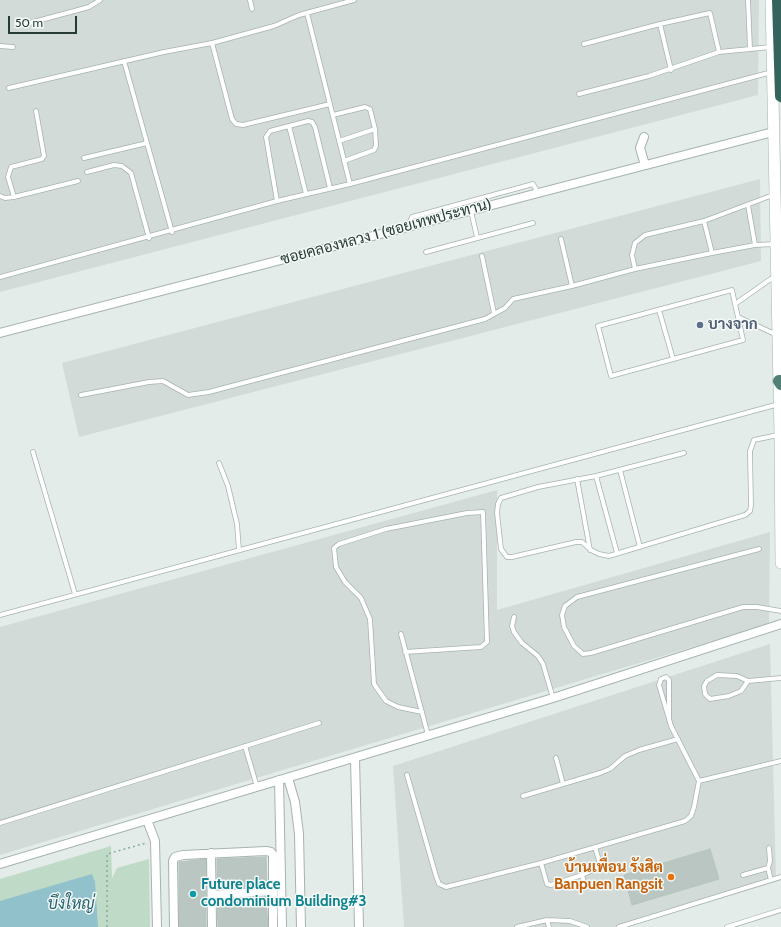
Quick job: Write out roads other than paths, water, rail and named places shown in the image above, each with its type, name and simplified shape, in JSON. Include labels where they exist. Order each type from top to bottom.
[{"type":"highway","points":[[778,0],[781,96]]},
{"type":"main road","points":[[771,0],[774,195],[780,383],[781,563]]},
{"type":"street","name":"ซอยคลองหลวง 1 (ซอยเทพประทาน)","points":[[0,333],[773,132]]},
{"type":"street","points":[[644,137],[640,148],[645,165]]},
{"type":"street","points":[[0,862],[147,820],[553,698],[781,624]]},
{"type":"street","points":[[355,758],[359,927]]},
{"type":"street","points":[[288,778],[295,802],[299,834],[301,927]]},
{"type":"street","points":[[279,780],[282,927]]},
{"type":"street","points":[[147,820],[155,841],[157,927]]},
{"type":"street","points":[[174,927],[173,861],[175,857],[211,853],[271,852],[273,855],[274,927]]},
{"type":"street","points":[[211,853],[212,927]]},
{"type":"street","points":[[212,895],[273,891]]},
{"type":"lane","points":[[26,24],[89,7],[100,0]]},
{"type":"lane","points":[[250,0],[252,9]]},
{"type":"lane","points":[[9,88],[124,61],[212,43],[274,26],[307,13],[354,0]]},
{"type":"lane","points":[[748,0],[750,49]]},
{"type":"lane","points":[[307,13],[350,184]]},
{"type":"lane","points":[[584,44],[660,24],[710,13],[719,52]]},
{"type":"lane","points":[[660,24],[671,70]]},
{"type":"lane","points":[[212,43],[232,119],[236,124],[243,125],[330,104]]},
{"type":"lane","points":[[0,46],[13,47]]},
{"type":"lane","points":[[579,94],[671,70],[719,52],[772,47]]},
{"type":"lane","points":[[124,61],[172,232]]},
{"type":"lane","points":[[0,277],[172,232],[277,201],[350,184],[772,72]]},
{"type":"lane","points":[[333,115],[368,107],[370,109],[375,130],[376,146],[374,150],[344,161]]},
{"type":"lane","points":[[14,197],[8,177],[11,167],[42,159],[44,156],[36,111]]},
{"type":"lane","points":[[277,201],[266,137],[270,132],[308,121],[312,122],[330,188]]},
{"type":"lane","points":[[289,126],[306,194]]},
{"type":"lane","points":[[339,141],[375,130]]},
{"type":"lane","points":[[84,158],[147,143]]},
{"type":"lane","points":[[87,172],[114,165],[122,166],[131,173],[148,238]]},
{"type":"lane","points":[[0,196],[5,198],[14,197],[78,181]]},
{"type":"lane","points":[[408,227],[412,216],[533,184],[538,193]]},
{"type":"lane","points":[[635,269],[632,255],[633,249],[635,243],[645,235],[704,221],[774,195]]},
{"type":"lane","points":[[748,205],[755,244]]},
{"type":"lane","points":[[471,210],[478,237]]},
{"type":"lane","points":[[704,221],[712,253]]},
{"type":"lane","points":[[426,252],[533,223]]},
{"type":"lane","points":[[561,239],[572,286]]},
{"type":"lane","points":[[81,395],[163,381],[188,395],[209,392],[485,319],[505,308],[513,299],[572,286],[635,269],[755,244],[776,244]]},
{"type":"lane","points":[[482,256],[494,313]]},
{"type":"lane","points":[[735,304],[776,276]]},
{"type":"lane","points":[[732,290],[743,340],[611,376],[598,326],[659,310],[732,290]]},
{"type":"lane","points":[[659,310],[673,359]]},
{"type":"lane","points":[[738,317],[778,336]]},
{"type":"lane","points":[[0,615],[779,403]]},
{"type":"lane","points":[[684,453],[596,476],[538,487],[501,498],[498,504],[497,512],[501,550],[507,557],[576,542],[586,544],[590,550],[609,556],[745,515],[750,511],[751,505],[750,452],[754,440],[780,434]]},
{"type":"lane","points":[[33,452],[75,594]]},
{"type":"lane","points":[[219,463],[228,486],[237,524],[239,550]]},
{"type":"lane","points":[[620,470],[640,547]]},
{"type":"lane","points":[[596,476],[617,553]]},
{"type":"lane","points":[[578,480],[590,550]]},
{"type":"lane","points":[[405,652],[481,646],[487,642],[482,512],[467,513],[386,529],[339,544],[334,548],[336,567],[346,582],[361,598],[370,619],[374,684],[386,701],[398,707],[422,712]]},
{"type":"lane","points":[[759,549],[577,597],[565,606],[562,615],[564,627],[574,646],[583,654],[591,653],[743,607],[757,607],[781,611]]},
{"type":"lane","points":[[514,617],[512,626],[514,632],[522,643],[538,656],[543,664],[553,698]]},
{"type":"lane","points":[[401,634],[428,735]]},
{"type":"lane","points":[[748,680],[741,691],[729,696],[710,699],[704,694],[704,686],[707,680],[717,675],[737,676],[748,680],[781,678]]},
{"type":"lane","points":[[407,776],[439,884],[446,887],[454,886],[541,863],[685,821],[691,816],[699,781],[669,719],[659,686],[661,679],[666,677],[669,680],[669,719]]},
{"type":"lane","points":[[0,823],[319,723]]},
{"type":"lane","points":[[523,796],[610,769],[625,756],[639,750],[678,739]]},
{"type":"lane","points":[[245,746],[257,786]]},
{"type":"lane","points":[[556,758],[563,784]]},
{"type":"lane","points":[[699,781],[781,761]]},
{"type":"lane","points":[[541,863],[547,884],[551,885],[582,875],[599,867],[599,857],[595,847]]},
{"type":"lane","points":[[769,848],[770,861],[768,868],[771,880]]},
{"type":"lane","points":[[743,875],[768,868]]},
{"type":"lane","points":[[582,875],[585,886]]},
{"type":"lane","points":[[619,927],[781,877]]},
{"type":"lane","points":[[727,927],[781,910]]},
{"type":"lane","points":[[547,920],[549,927]]},
{"type":"lane","points":[[517,927],[547,920],[570,921],[587,927]]},
{"type":"water","name":"บึงใหญ่","points":[[92,874],[95,882],[98,927],[0,927],[0,901]]},
{"type":"place","name":"บางจาก","points":[[700,325]]},
{"type":"place","name":"บ้านเพื่อน รังสิต Banpuen Rangsit","points":[[671,877]]},
{"type":"place","name":"Future place condominium Building#3","points":[[193,894]]}]
